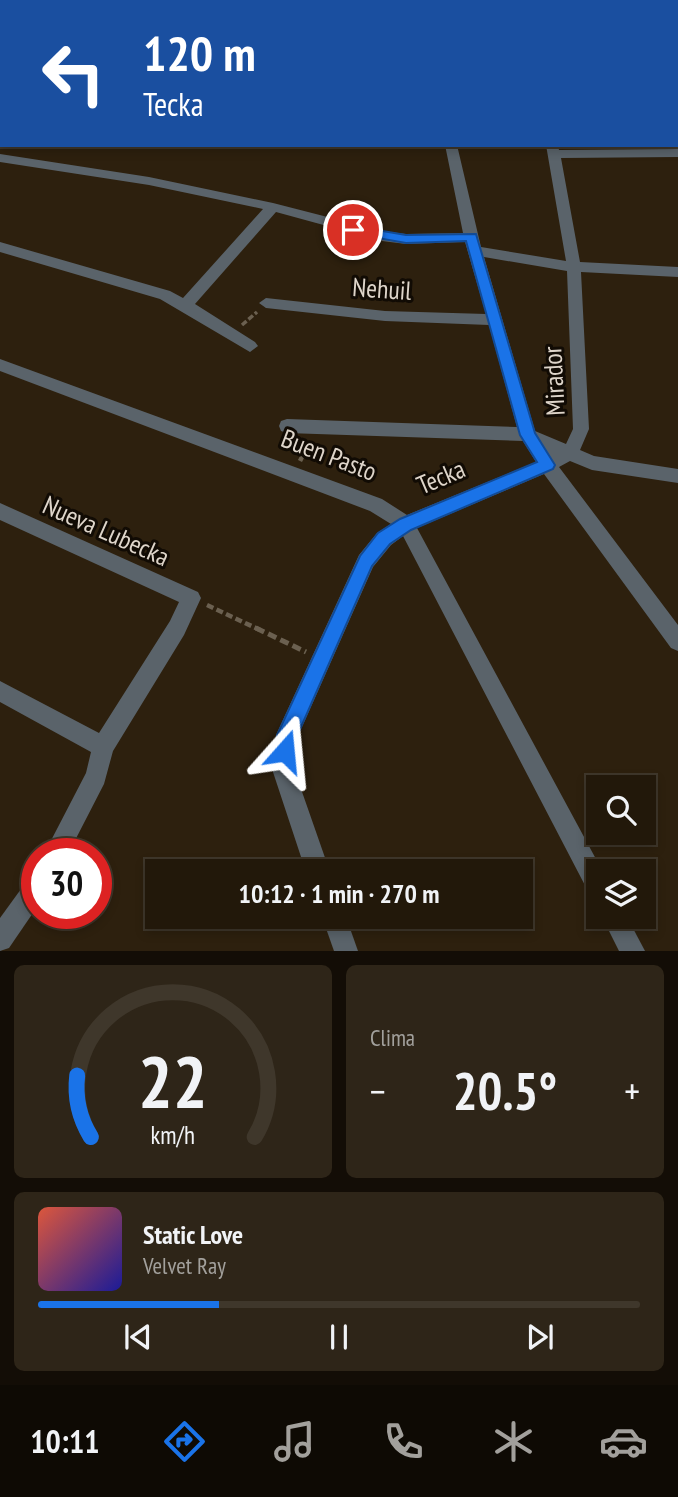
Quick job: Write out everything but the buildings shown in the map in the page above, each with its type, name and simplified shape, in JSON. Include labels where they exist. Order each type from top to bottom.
[{"type":"street","points":[[69,0],[128,0]]},
{"type":"street","points":[[451,147],[474,244],[528,435],[547,465],[678,641]]},
{"type":"street","points":[[553,150],[678,154]]},
{"type":"street","name":"Mirador","points":[[547,465],[569,454],[576,445],[581,429],[573,267],[553,150]]},
{"type":"street","points":[[0,158],[149,181],[273,207],[382,236],[474,244],[573,267],[678,272]]},
{"type":"street","points":[[185,305],[273,207]]},
{"type":"street","points":[[0,247],[165,295],[250,346]]},
{"type":"street","name":"Nehuil","points":[[266,303],[385,316],[495,320]]},
{"type":"street","name":"Buen Pasto","points":[[0,365],[376,505],[405,524],[586,864]]},
{"type":"street","points":[[287,426],[528,435],[569,454],[613,468],[678,476]]},
{"type":"street","name":"Tecka","points":[[314,859],[282,766],[287,735],[366,561],[384,539],[405,524],[547,465]]},
{"type":"street","name":"Nueva Lubecka","points":[[0,511],[191,598]]},
{"type":"street","points":[[63,838],[96,776],[103,747],[177,628],[191,598]]},
{"type":"street","points":[[0,691],[103,747]]},
{"type":"street","points":[[0,939],[21,909]]},
{"type":"street","points":[[338,929],[346,951]]},
{"type":"street","points":[[620,929],[632,951]]},
{"type":"path","points":[[231,335],[266,303]]},
{"type":"path","points":[[294,474],[316,427]]},
{"type":"path","points":[[191,598],[323,660]]},
{"type":"route","points":[[285,751],[287,735],[366,561],[384,539],[405,524],[547,465],[528,435],[471,237],[406,239],[353,230]]}]
